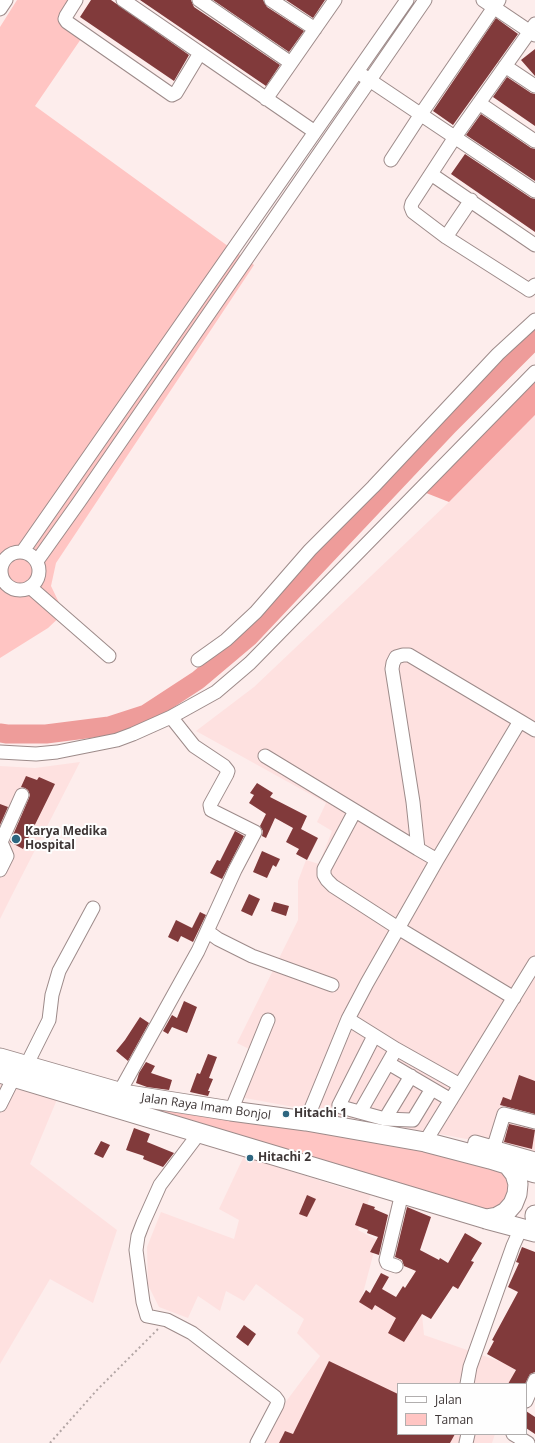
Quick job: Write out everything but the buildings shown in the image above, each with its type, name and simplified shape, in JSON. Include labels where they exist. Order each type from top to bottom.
[{"type":"highway","name":"Jalan Raya Imam Bonjol","points":[[0,1058],[13,1072],[200,1132],[486,1219],[532,1223]]},
{"type":"highway","name":"Jalan Raya Imam Bonjol","points":[[13,1072],[119,1093],[231,1111],[306,1121],[485,1153],[508,1165],[535,1173]]},
{"type":"highway","points":[[486,1219],[497,1217],[506,1212],[513,1204],[517,1194],[518,1184],[515,1174],[508,1165]]},
{"type":"street","points":[[0,9],[6,0]]},
{"type":"street","points":[[76,0],[66,16],[65,19],[67,22],[172,95],[176,93],[200,53]]},
{"type":"street","points":[[124,0],[315,132]]},
{"type":"street","points":[[199,0],[291,63]]},
{"type":"street","points":[[271,0],[315,29]]},
{"type":"street","points":[[266,99],[335,0]]},
{"type":"street","points":[[23,551],[407,0]]},
{"type":"street","points":[[37,561],[424,0]]},
{"type":"street","points":[[482,0],[497,4],[533,30],[479,103],[412,203],[411,207],[413,212],[446,237],[529,290],[535,285]]},
{"type":"street","points":[[391,160],[497,4]]},
{"type":"street","points":[[505,66],[535,86]]},
{"type":"street","points":[[357,71],[535,191]]},
{"type":"street","points":[[479,103],[535,141]]},
{"type":"street","points":[[431,174],[535,245]]},
{"type":"street","points":[[446,237],[471,200]]},
{"type":"street","points":[[198,660],[226,640],[256,612],[310,550],[373,487],[498,354],[535,320]]},
{"type":"street","points":[[0,752],[36,754],[117,740],[171,717],[216,692],[250,662],[535,372]]},
{"type":"street","points":[[23,551],[31,554],[37,561],[40,570],[37,580],[30,587],[20,590],[10,587],[1,580],[0,570],[2,560],[12,553],[23,551]]},
{"type":"street","points":[[30,587],[109,656]]},
{"type":"street","points":[[418,849],[413,802],[392,669],[396,657],[409,655],[535,730]]},
{"type":"street","points":[[119,1093],[185,976],[235,870],[255,832],[211,810],[210,804],[228,770],[194,746],[171,717]]},
{"type":"street","points":[[306,1121],[348,1019],[437,860],[520,721]]},
{"type":"street","points":[[265,756],[437,860]]},
{"type":"street","points":[[0,870],[7,856],[1,842],[22,795]]},
{"type":"street","points":[[355,811],[324,869],[324,875],[333,886],[398,928],[514,998]]},
{"type":"street","points":[[0,1105],[13,1072],[49,1020],[52,995],[59,971],[93,908]]},
{"type":"street","points":[[207,931],[218,939],[252,956],[332,985]]},
{"type":"street","points":[[425,1142],[535,963]]},
{"type":"street","points":[[348,1019],[396,1049],[460,1085]]},
{"type":"street","points":[[231,1111],[268,1020]]},
{"type":"street","points":[[374,1036],[338,1103],[341,1107],[385,1119],[413,1120],[430,1092],[430,1089]]},
{"type":"street","points":[[360,1112],[396,1049]]},
{"type":"street","points":[[388,1063],[451,1100]]},
{"type":"street","points":[[385,1119],[412,1076]]},
{"type":"street","points":[[535,1122],[504,1114],[485,1153],[535,1159]]},
{"type":"street","points":[[200,1132],[160,1185],[138,1236],[136,1250],[143,1302],[147,1316],[167,1320],[192,1333],[275,1397],[278,1401],[277,1405],[257,1443]]},
{"type":"street","points":[[396,1266],[387,1263],[386,1260],[402,1193]]},
{"type":"street","points":[[467,1383],[470,1367],[511,1253],[532,1223]]},
{"type":"street","points":[[527,1399],[535,1380]]},
{"type":"street","points":[[515,1435],[528,1443]]},
{"type":"path","points":[[50,1443],[96,1391],[167,1320]]},
{"type":"shaded area","points":[[535,371],[535,415],[449,502],[416,489]]},
{"type":"shaded area","points":[[535,415],[535,1153],[526,1150],[234,1096],[253,1051],[237,1043],[298,920],[298,881],[306,860],[319,864],[332,831],[317,822],[326,803],[196,731],[254,687],[449,502]]},
{"type":"shaded area","name":"Karya Medika Hospital","points":[[80,762],[0,919],[0,766],[35,768]]},
{"type":"shaded area","points":[[0,1079],[58,1097],[30,1164],[117,1230],[93,1303],[50,1279],[0,1364]]},
{"type":"shaded area","points":[[244,1156],[346,1189],[371,1194],[358,1230],[377,1240],[361,1301],[422,1315],[424,1335],[516,1367],[511,1383],[397,1383],[397,1435],[495,1435],[492,1443],[255,1443],[320,1356],[297,1333],[304,1319],[256,1284],[244,1301],[226,1291],[220,1311],[198,1296],[188,1318],[159,1307],[148,1285],[147,1247],[161,1212],[234,1239],[239,1220],[219,1209]]},
{"type":"green space","points":[[17,0],[74,0],[60,20],[83,36],[35,106],[254,265],[56,563],[51,586],[64,613],[48,628],[0,658],[0,27]]},
{"type":"green space","points":[[0,1058],[26,1066],[490,1159],[518,1184],[497,1217],[402,1193]]},
{"type":"waterway","points":[[0,733],[46,734],[109,726],[146,714],[198,680],[249,637],[449,425],[535,339]]},
{"type":"place","name":"Karya Medika Hospital","points":[[16,839]]},
{"type":"place","name":"Hitachi 1","points":[[286,1114]]},
{"type":"place","name":"Hitachi 2","points":[[250,1158]]}]
